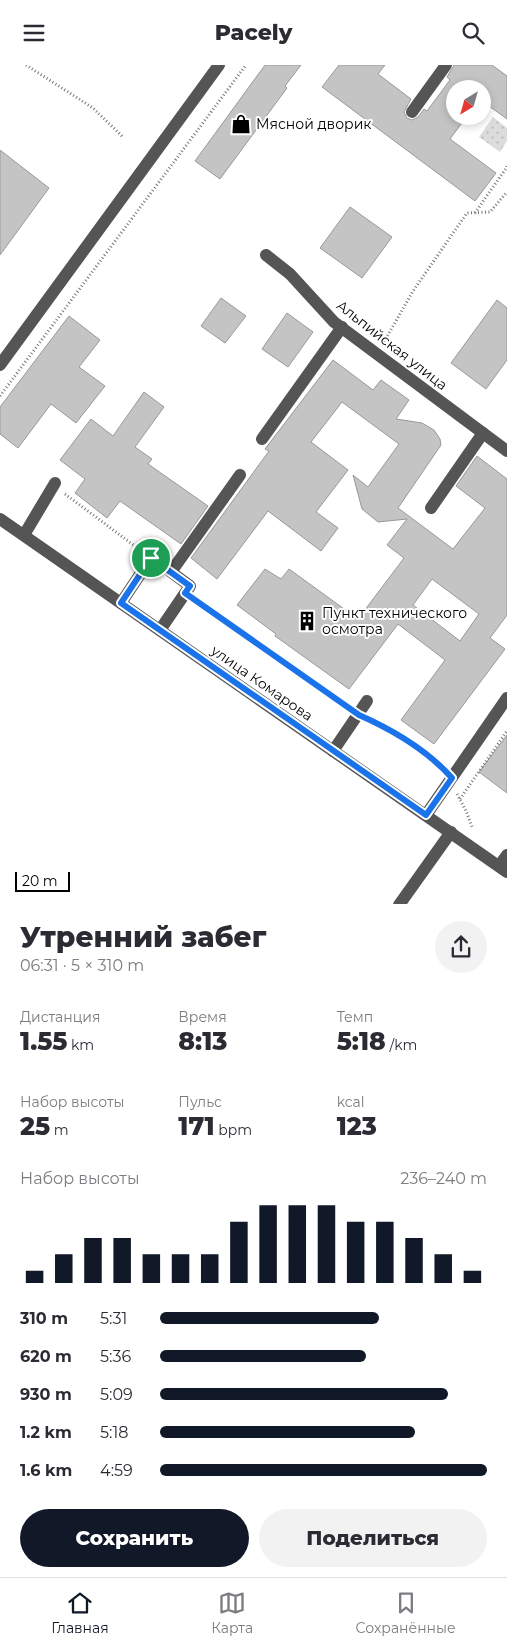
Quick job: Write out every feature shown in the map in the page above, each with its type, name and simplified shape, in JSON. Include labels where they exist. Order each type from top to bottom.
[{"type":"street","points":[[0,365],[219,65]]},
{"type":"street","points":[[412,112],[446,65]]},
{"type":"street","name":"Альпийская улица","points":[[266,255],[290,274],[334,322],[507,451]]},
{"type":"street","points":[[262,439],[342,327]]},
{"type":"street","points":[[430,508],[483,433]]},
{"type":"street","points":[[160,630],[190,586],[171,572],[240,475]]},
{"type":"street","points":[[24,535],[55,484]]},
{"type":"street","name":"улица Комарова","points":[[0,519],[503,869]]},
{"type":"street","points":[[121,603],[151,558]]},
{"type":"street","points":[[426,815],[507,698]]},
{"type":"street","points":[[334,751],[367,701]]},
{"type":"street","points":[[404,903],[451,832]]},
{"type":"street","points":[[503,869],[507,855]]},
{"type":"path","points":[[26,65],[93,109],[124,137]]},
{"type":"path","points":[[0,396],[246,65]]},
{"type":"path","points":[[474,213],[507,164]]},
{"type":"path","points":[[378,354],[413,291],[466,213],[490,212],[507,192]]},
{"type":"path","points":[[55,484],[151,558]]},
{"type":"path","points":[[185,593],[359,715],[393,732],[438,763],[452,778],[474,832]]},
{"type":"path","points":[[460,799],[507,731]]},
{"type":"shaded area","points":[[493,117],[507,128],[507,141],[500,152],[479,137],[487,125],[491,125]]},
{"type":"building","name":"Мясной дворик","points":[[265,65],[301,65],[285,86],[287,88],[220,179],[195,161]]},
{"type":"building","points":[[339,65],[385,65],[378,74],[411,99],[404,112],[407,118],[412,120],[418,117],[424,109],[427,111],[446,85],[446,125],[460,125],[450,139],[496,173],[475,201],[322,87]]},
{"type":"building","points":[[454,65],[492,65],[507,76],[507,119],[491,107],[491,80],[450,80],[447,77]]},
{"type":"building","points":[[0,150],[49,188],[0,255]]},
{"type":"building","points":[[350,207],[392,237],[362,278],[320,248]]},
{"type":"building","points":[[221,298],[246,316],[225,343],[201,326]]},
{"type":"building","points":[[497,300],[507,308],[507,360],[486,389],[451,363]]},
{"type":"building","points":[[287,313],[313,332],[288,367],[262,349]]},
{"type":"building","points":[[69,316],[100,340],[79,367],[105,386],[76,423],[51,404],[18,448],[0,434],[0,407]]},
{"type":"building","points":[[333,360],[373,390],[381,380],[409,400],[396,419],[422,423],[434,430],[440,439],[441,445],[398,508],[453,549],[485,508],[456,486],[477,456],[507,479],[507,615],[490,638],[505,649],[434,744],[401,720],[445,660],[398,624],[349,689],[275,636],[276,634],[237,605],[265,569],[281,579],[289,569],[358,619],[404,558],[387,545],[407,519],[378,522],[362,509],[353,475],[368,487],[399,444],[342,402],[311,442],[348,470],[316,512],[338,528],[321,551],[268,511],[217,579],[191,558],[269,451],[265,449]],"holes":[[[432,579],[479,614],[460,641],[413,605]]]},
{"type":"building","points":[[144,392],[164,407],[135,447],[152,459],[148,464],[208,506],[181,544],[120,501],[107,518],[75,493],[85,479],[60,460],[91,419],[113,436]]},
{"type":"building","points":[[507,735],[507,793],[479,772]]},
{"type":"place","name":"Мясной дворик","points":[[241,124]]},
{"type":"place","name":"Пункт технического осмотра","points":[[307,621]]},
{"type":"route","points":[[151,558],[190,586],[185,593],[359,715],[387,727],[438,763],[452,778],[426,815],[121,603],[151,558]]}]
